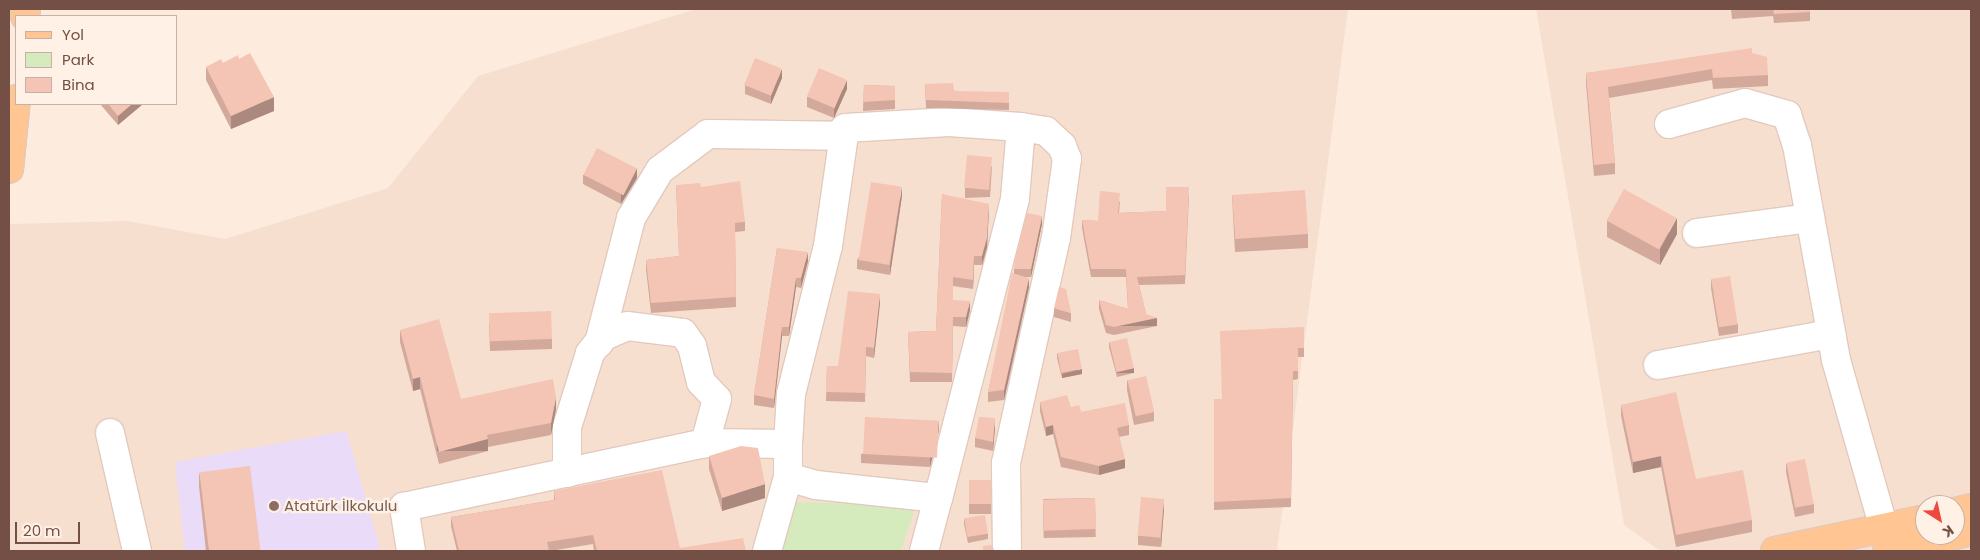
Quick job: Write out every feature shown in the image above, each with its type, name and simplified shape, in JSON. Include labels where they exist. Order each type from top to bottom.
[{"type":"main road","points":[[9,169],[15,105]]},
{"type":"main road","points":[[1775,551],[1896,537],[1971,532]]},
{"type":"street","points":[[1669,124],[1745,103],[1787,115],[1810,218],[1831,334],[1896,537]]},
{"type":"street","points":[[767,551],[788,476],[791,394],[828,246],[845,128],[866,124],[1021,127],[1046,131],[1062,146],[1067,159],[1056,238],[1006,463],[1007,551]]},
{"type":"street","points":[[924,551],[1015,199],[1021,127]]},
{"type":"street","points":[[599,343],[631,218],[660,170],[708,134],[844,136]]},
{"type":"street","points":[[1696,233],[1810,218]]},
{"type":"street","points":[[567,473],[567,427],[590,353],[599,343],[627,326],[683,333],[698,361],[701,382],[717,399],[705,443]]},
{"type":"street","points":[[1658,365],[1831,334]]},
{"type":"street","points":[[110,433],[137,551]]},
{"type":"street","points":[[411,551],[404,508],[705,443],[788,444]]},
{"type":"street","points":[[788,476],[816,485],[938,498]]},
{"type":"shaded area","points":[[696,9],[1348,9],[1277,551],[9,551],[9,224],[128,221],[225,239],[388,188],[478,76]]},
{"type":"shaded area","points":[[1536,9],[1971,9],[1971,551],[1660,551],[1624,525]]},
{"type":"shaded area","name":"Atatürk İlkokulu","points":[[346,431],[381,551],[185,551],[175,462]]},
{"type":"green space","points":[[795,502],[916,505],[901,551],[779,551]]},
{"type":"building","points":[[1773,9],[1810,9],[1810,12],[1774,14]]},
{"type":"building","points":[[1752,48],[1752,53],[1767,57],[1768,75],[1713,78],[1712,69],[1608,87],[1615,163],[1594,165],[1586,73]]},
{"type":"building","points":[[250,53],[274,97],[231,116],[206,67],[221,59],[223,63],[238,55],[239,59]]},
{"type":"building","points":[[755,58],[782,69],[771,96],[744,85]]},
{"type":"building","points":[[819,68],[847,80],[835,108],[807,97]]},
{"type":"building","points":[[953,83],[954,91],[1009,92],[1009,103],[926,100],[925,84]]},
{"type":"building","points":[[864,85],[895,86],[895,100],[863,102]]},
{"type":"building","points":[[109,105],[131,105],[118,116]]},
{"type":"building","points":[[597,148],[637,168],[623,195],[583,175]]},
{"type":"building","points":[[967,155],[992,157],[989,190],[964,188]]},
{"type":"building","points":[[740,181],[745,222],[735,223],[736,297],[651,303],[646,260],[679,256],[676,185],[700,183],[701,187]]},
{"type":"building","points":[[871,182],[902,187],[889,265],[859,260]]},
{"type":"building","points":[[1166,187],[1189,187],[1185,275],[1137,277],[1146,314],[1157,318],[1114,327],[1106,325],[1099,300],[1128,309],[1126,269],[1091,269],[1082,220],[1098,221],[1100,191],[1120,193],[1118,213],[1166,211]]},
{"type":"building","points":[[1624,189],[1676,218],[1659,250],[1607,220]]},
{"type":"building","points":[[1305,190],[1308,234],[1235,239],[1232,195]]},
{"type":"building","points":[[942,194],[989,204],[987,238],[982,256],[974,256],[973,280],[953,277],[953,300],[970,301],[966,317],[953,317],[952,373],[910,372],[908,332],[936,331]]},
{"type":"building","points":[[1027,213],[1042,216],[1031,269],[1014,269],[1015,259]]},
{"type":"building","points":[[777,248],[808,252],[801,278],[796,278],[789,327],[782,327],[774,399],[754,395]]},
{"type":"building","points":[[1012,273],[1029,278],[1004,390],[988,392]]},
{"type":"building","points":[[1730,276],[1738,324],[1719,327],[1711,279]]},
{"type":"building","points":[[1059,287],[1066,289],[1071,313],[1054,308]]},
{"type":"building","points":[[848,291],[880,294],[874,348],[866,347],[865,393],[826,392],[827,366],[838,366]]},
{"type":"building","points":[[551,311],[552,339],[490,341],[489,313]]},
{"type":"building","points":[[439,319],[461,399],[553,379],[556,397],[551,423],[487,435],[488,439],[439,452],[420,377],[413,379],[400,330]]},
{"type":"building","points":[[1304,327],[1304,348],[1298,348],[1298,371],[1293,371],[1291,498],[1214,502],[1214,399],[1222,399],[1220,331]]},
{"type":"building","points":[[1127,338],[1134,368],[1116,372],[1109,342]]},
{"type":"building","points":[[1078,349],[1082,369],[1061,373],[1057,353]]},
{"type":"building","points":[[1146,376],[1154,412],[1136,416],[1127,380]]},
{"type":"building","points":[[1676,392],[1696,479],[1743,470],[1752,520],[1676,535],[1661,456],[1633,462],[1621,405]]},
{"type":"building","points":[[1067,395],[1071,407],[1079,405],[1081,412],[1125,403],[1129,425],[1117,428],[1125,459],[1099,466],[1061,457],[1053,425],[1046,427],[1040,402]]},
{"type":"building","points":[[865,417],[939,421],[937,458],[863,454]]},
{"type":"building","points":[[979,417],[995,418],[993,442],[975,438]]},
{"type":"building","points":[[741,446],[758,448],[765,484],[722,498],[709,456]]},
{"type":"building","points":[[1805,459],[1814,504],[1795,508],[1786,463]]},
{"type":"building","points":[[250,466],[260,551],[209,551],[199,472]]},
{"type":"building","points":[[662,470],[680,548],[743,538],[746,551],[597,551],[593,535],[547,542],[549,550],[544,551],[459,551],[451,517],[555,500],[554,491]]},
{"type":"building","points":[[969,480],[991,480],[991,504],[969,504]]},
{"type":"building","points":[[1141,497],[1164,499],[1161,538],[1138,536]]},
{"type":"building","points":[[1095,498],[1096,529],[1044,531],[1043,500]]},
{"type":"building","points":[[985,515],[988,534],[967,537],[964,518]]},
{"type":"building","points":[[991,545],[995,551],[983,551],[983,546]]},
{"type":"place","name":"Atatürk İlkokulu","points":[[274,506]]}]
